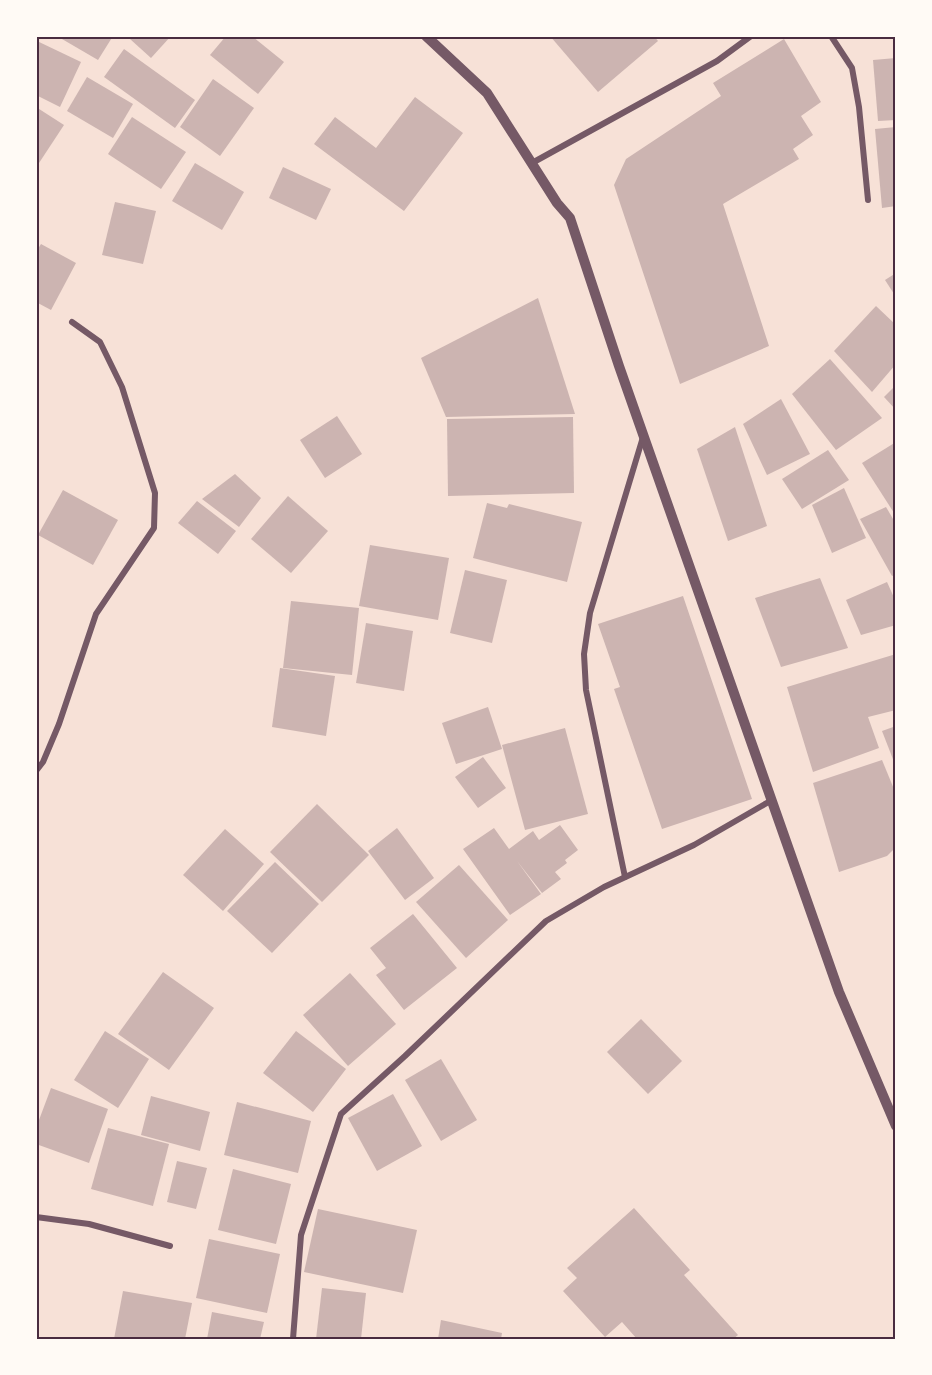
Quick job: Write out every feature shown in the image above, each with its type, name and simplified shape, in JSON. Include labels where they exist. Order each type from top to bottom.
[{"type":"street","points":[[426,36],[487,93],[557,203],[570,218],[839,992],[896,1126]]},
{"type":"street","points":[[532,163],[717,61],[751,36]]},
{"type":"street","points":[[831,36],[852,68],[859,107],[868,200]]},
{"type":"street","points":[[36,771],[43,762],[59,724],[96,614],[154,528],[155,493],[122,387],[100,342],[72,322]]},
{"type":"street","points":[[625,877],[586,690],[584,654],[590,612],[644,436]]},
{"type":"street","points":[[293,1339],[301,1235],[341,1114],[546,921],[604,887],[694,845],[772,800]]},
{"type":"street","points":[[36,1217],[89,1224],[170,1246]]},
{"type":"building","points":[[64,36],[113,36],[98,60],[62,39]]},
{"type":"building","points":[[132,36],[171,36],[151,58],[130,39]]},
{"type":"building","points":[[226,36],[252,36],[284,62],[258,94],[210,55]]},
{"type":"building","points":[[550,36],[654,36],[658,41],[598,92]]},
{"type":"building","points":[[784,39],[821,102],[801,116],[813,135],[793,149],[799,159],[723,204],[769,346],[680,384],[614,185],[626,159],[721,96],[713,83]]},
{"type":"building","points":[[37,41],[81,62],[60,107],[36,95]]},
{"type":"building","points":[[124,49],[195,100],[175,128],[104,77]]},
{"type":"building","points":[[896,58],[896,120],[878,121],[873,60]]},
{"type":"building","points":[[87,77],[133,104],[113,138],[67,111]]},
{"type":"building","points":[[213,79],[254,108],[220,156],[180,127]]},
{"type":"building","points":[[415,97],[463,133],[404,211],[314,144],[335,117],[376,148]]},
{"type":"building","points":[[36,107],[64,125],[39,163],[36,161]]},
{"type":"building","points":[[132,117],[186,152],[161,189],[108,154]]},
{"type":"building","points":[[896,127],[896,206],[882,208],[875,129]]},
{"type":"building","points":[[195,163],[244,192],[222,230],[172,201]]},
{"type":"building","points":[[283,167],[331,189],[316,220],[269,198]]},
{"type":"building","points":[[115,202],[156,211],[143,264],[102,255]]},
{"type":"building","points":[[41,244],[76,263],[51,310],[36,302],[36,252]]},
{"type":"building","points":[[896,273],[896,297],[885,280]]},
{"type":"building","points":[[538,298],[575,414],[446,417],[421,358]]},
{"type":"building","points":[[876,306],[896,325],[896,364],[872,392],[834,351]]},
{"type":"building","points":[[830,359],[882,418],[836,450],[792,394]]},
{"type":"building","points":[[896,385],[896,410],[884,397]]},
{"type":"building","points":[[781,399],[810,454],[767,475],[743,424]]},
{"type":"building","points":[[337,416],[362,454],[325,478],[300,440]]},
{"type":"building","points":[[573,417],[574,493],[448,496],[447,419]]},
{"type":"building","points":[[735,427],[767,526],[728,541],[697,449]]},
{"type":"building","points":[[896,442],[896,516],[862,463]]},
{"type":"building","points":[[828,450],[849,480],[802,509],[782,479]]},
{"type":"building","points":[[235,474],[261,498],[239,527],[202,499]]},
{"type":"building","points":[[844,488],[866,538],[832,553],[812,505]]},
{"type":"building","points":[[63,490],[118,520],[93,565],[38,535]]},
{"type":"building","points":[[288,496],[328,531],[291,573],[251,539]]},
{"type":"building","points":[[197,501],[236,531],[218,554],[178,523]]},
{"type":"building","points":[[487,503],[507,508],[509,504],[582,522],[567,582],[473,558]]},
{"type":"building","points":[[886,507],[896,524],[896,574],[892,576],[860,519]]},
{"type":"building","points":[[370,545],[449,558],[438,620],[359,606]]},
{"type":"building","points":[[465,570],[507,580],[492,643],[450,633]]},
{"type":"building","points":[[820,578],[848,648],[781,667],[755,598]]},
{"type":"building","points":[[887,582],[896,602],[896,625],[861,635],[846,600]]},
{"type":"building","points":[[683,596],[752,799],[662,829],[614,689],[620,687],[598,624]]},
{"type":"building","points":[[291,601],[359,608],[352,675],[283,668]]},
{"type":"building","points":[[366,623],[413,631],[404,691],[356,683]]},
{"type":"building","points":[[896,654],[896,710],[868,717],[879,748],[813,772],[787,687]]},
{"type":"building","points":[[280,668],[335,676],[326,736],[272,727]]},
{"type":"building","points":[[488,707],[502,749],[456,764],[442,723]]},
{"type":"building","points":[[896,726],[896,767],[882,731]]},
{"type":"building","points":[[565,728],[588,814],[525,830],[502,745]]},
{"type":"building","points":[[483,757],[506,788],[478,808],[455,777]]},
{"type":"building","points":[[882,760],[896,794],[896,847],[887,856],[839,872],[813,783]]},
{"type":"building","points":[[317,804],[369,855],[322,902],[270,852]]},
{"type":"building","points":[[560,825],[578,850],[555,872],[561,879],[542,893],[517,861],[541,894],[510,915],[463,849],[494,828],[509,849],[533,831],[539,840]]},
{"type":"building","points":[[397,828],[434,878],[405,900],[368,851]]},
{"type":"building","points":[[225,829],[264,864],[223,911],[183,875]]},
{"type":"building","points":[[275,862],[319,904],[272,953],[227,911]]},
{"type":"building","points":[[459,865],[508,920],[466,958],[416,902]]},
{"type":"building","points":[[413,914],[457,968],[404,1010],[376,975],[386,968],[370,948]]},
{"type":"building","points":[[163,972],[214,1008],[169,1070],[118,1034]]},
{"type":"building","points":[[350,973],[396,1024],[348,1066],[303,1015]]},
{"type":"building","points":[[641,1019],[682,1061],[648,1094],[607,1052]]},
{"type":"building","points":[[105,1031],[149,1059],[118,1108],[74,1080]]},
{"type":"building","points":[[296,1031],[346,1069],[313,1112],[263,1073]]},
{"type":"building","points":[[441,1059],[477,1120],[441,1141],[405,1080]]},
{"type":"building","points":[[51,1088],[108,1109],[89,1163],[36,1144],[36,1128]]},
{"type":"building","points":[[393,1094],[422,1146],[377,1171],[348,1118]]},
{"type":"building","points":[[151,1096],[210,1112],[200,1151],[141,1135]]},
{"type":"building","points":[[237,1102],[311,1121],[298,1173],[224,1155]]},
{"type":"building","points":[[108,1128],[169,1144],[153,1206],[91,1189]]},
{"type":"building","points":[[177,1161],[207,1168],[196,1209],[167,1202]]},
{"type":"building","points":[[233,1169],[291,1184],[276,1244],[218,1230]]},
{"type":"building","points":[[634,1208],[690,1270],[684,1275],[738,1335],[733,1339],[637,1339],[622,1322],[605,1337],[563,1291],[577,1278],[567,1268]]},
{"type":"building","points":[[318,1209],[417,1230],[403,1293],[304,1272]]},
{"type":"building","points":[[209,1239],[280,1254],[267,1313],[196,1298]]},
{"type":"building","points":[[322,1288],[366,1293],[361,1339],[316,1339]]},
{"type":"building","points":[[123,1291],[192,1303],[185,1339],[114,1339]]},
{"type":"building","points":[[212,1312],[264,1322],[260,1339],[207,1339]]},
{"type":"building","points":[[441,1320],[502,1333],[501,1339],[438,1339]]}]
